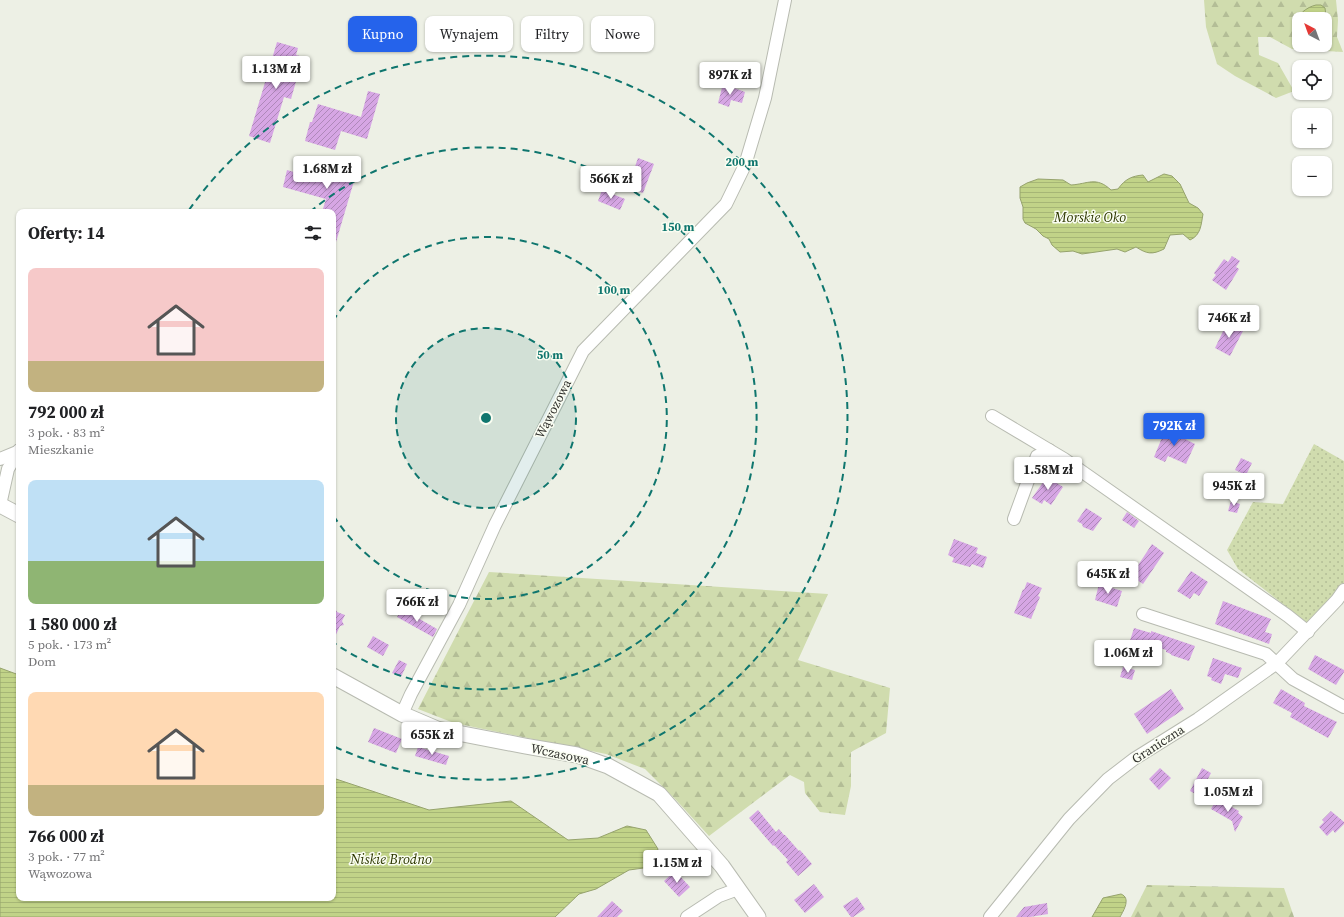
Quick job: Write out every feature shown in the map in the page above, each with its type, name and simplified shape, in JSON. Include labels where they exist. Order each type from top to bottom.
[{"type":"street","name":"Wąwozowa","points":[[402,714],[411,694],[459,605],[495,525],[583,351],[726,204],[745,165],[765,98],[785,0]]},
{"type":"street","points":[[992,416],[1064,459],[1288,616],[1308,632]]},
{"type":"street","points":[[1014,519],[1037,456],[1049,450]]},
{"type":"street","points":[[0,459],[16,452]]},
{"type":"street","points":[[16,455],[8,469],[0,505],[16,513]]},
{"type":"street","name":"Graniczna","points":[[990,917],[1069,819],[1108,779],[1134,760],[1198,719],[1277,663],[1338,600],[1344,590]]},
{"type":"street","points":[[1143,614],[1266,654],[1294,679],[1344,707]]},
{"type":"street","name":"Wczasowa","points":[[336,678],[402,714],[437,729],[577,755],[608,766],[659,794],[722,866],[758,917]]},
{"type":"street","points":[[687,917],[719,896],[738,889]]},
{"type":"green space","points":[[1204,0],[1336,0],[1338,20],[1337,37],[1343,52],[1332,51],[1332,12],[1292,12],[1292,49],[1270,37],[1258,37],[1259,55],[1278,63],[1292,88],[1292,92],[1276,98],[1235,76],[1217,64],[1206,27]]},
{"type":"green space","points":[[1314,444],[1344,461],[1344,586],[1311,626],[1238,569],[1227,550],[1253,502],[1283,504]]},
{"type":"green space","points":[[489,572],[828,594],[798,660],[890,688],[886,733],[851,752],[851,786],[845,815],[820,812],[805,793],[804,782],[790,775],[709,836],[645,769],[606,754],[454,723],[418,709]]},
{"type":"green space","points":[[1147,885],[1284,888],[1294,917],[1131,917]]},
{"type":"water","points":[[1316,5],[1321,5],[1325,8],[1326,12],[1304,12]]},
{"type":"water","name":"Morskie Oko","points":[[1164,174],[1172,176],[1180,184],[1189,203],[1198,208],[1203,214],[1200,229],[1194,238],[1190,240],[1183,234],[1170,235],[1164,249],[1153,253],[1143,251],[1136,247],[1125,252],[1117,249],[1082,254],[1073,251],[1060,252],[1052,245],[1049,239],[1025,223],[1023,219],[1020,187],[1038,179],[1063,180],[1071,185],[1096,182],[1101,183],[1111,190],[1118,189],[1126,180],[1135,176],[1143,175],[1148,182]]},
{"type":"water","name":"Niskie Brodno","points":[[0,668],[16,674],[16,901],[336,901],[336,779],[429,810],[511,801],[568,840],[598,838],[627,826],[646,830],[658,849],[651,867],[629,870],[596,889],[579,894],[555,917],[0,917]]},
{"type":"water","points":[[1121,894],[1126,898],[1126,904],[1120,917],[1092,917],[1103,898]]},
{"type":"building","points":[[277,42],[298,48],[296,55],[303,57],[291,99],[284,97],[270,143],[249,136]]},
{"type":"building","points":[[723,84],[745,92],[742,103],[731,100],[729,107],[718,103]]},
{"type":"building","points":[[368,91],[380,94],[367,139],[341,131],[335,150],[305,141],[310,122],[312,122],[318,104],[361,117]]},
{"type":"building","points":[[638,158],[654,164],[643,193],[628,187]]},
{"type":"building","points":[[329,162],[357,171],[336,242],[336,209],[323,209],[326,199],[283,187],[287,170],[324,181]]},
{"type":"building","points":[[602,190],[625,199],[620,210],[598,201]]},
{"type":"building","points":[[1232,256],[1240,261],[1236,267],[1239,269],[1226,290],[1212,280],[1216,275],[1214,273],[1224,259],[1228,262]]},
{"type":"building","points":[[1227,323],[1243,331],[1230,356],[1215,348]]},
{"type":"building","points":[[1166,428],[1186,436],[1185,439],[1195,444],[1186,464],[1168,456],[1165,462],[1154,457]]},
{"type":"building","points":[[1241,458],[1252,463],[1246,475],[1235,470]]},
{"type":"building","points":[[1049,474],[1057,480],[1055,482],[1063,487],[1051,505],[1044,500],[1042,504],[1032,498]]},
{"type":"building","points":[[1231,501],[1240,504],[1237,513],[1228,511]]},
{"type":"building","points":[[1086,508],[1102,518],[1093,531],[1083,527],[1082,524],[1077,521]]},
{"type":"building","points":[[1127,512],[1139,521],[1134,528],[1122,520]]},
{"type":"building","points":[[954,539],[978,548],[976,553],[987,557],[983,568],[972,564],[970,567],[952,562],[954,558],[948,555]]},
{"type":"building","points":[[1152,544],[1164,553],[1143,584],[1131,576]]},
{"type":"building","points":[[1191,571],[1208,582],[1199,596],[1194,593],[1190,599],[1177,591]]},
{"type":"building","points":[[1027,582],[1042,588],[1031,619],[1014,613]]},
{"type":"building","points":[[1099,584],[1122,591],[1117,607],[1095,600]]},
{"type":"building","points":[[1223,601],[1271,619],[1265,632],[1272,634],[1269,644],[1215,624]]},
{"type":"building","points":[[402,609],[437,629],[433,637],[397,617]]},
{"type":"building","points":[[336,610],[337,612],[345,615],[342,621],[344,625],[340,626],[336,635]]},
{"type":"building","points":[[1134,628],[1151,633],[1151,631],[1195,646],[1189,661],[1171,655],[1166,652],[1166,650],[1148,644],[1145,652],[1128,647]]},
{"type":"building","points":[[373,636],[389,645],[383,656],[367,647]]},
{"type":"building","points":[[1315,655],[1344,670],[1336,685],[1308,669]]},
{"type":"building","points":[[1213,658],[1242,668],[1238,678],[1225,674],[1221,684],[1211,680],[1212,678],[1207,676]]},
{"type":"building","points":[[399,660],[407,664],[401,677],[392,673]]},
{"type":"building","points":[[1123,667],[1135,670],[1132,680],[1120,677]]},
{"type":"building","points":[[1171,689],[1184,709],[1147,734],[1134,714]]},
{"type":"building","points":[[1281,689],[1305,703],[1304,706],[1337,722],[1328,738],[1290,717],[1292,713],[1273,703]]},
{"type":"building","points":[[374,728],[402,739],[396,753],[368,742]]},
{"type":"building","points":[[418,747],[449,756],[446,765],[415,756]]},
{"type":"building","points":[[1160,768],[1171,778],[1159,790],[1149,779]]},
{"type":"building","points":[[1202,768],[1211,773],[1199,796],[1190,791]]},
{"type":"building","points":[[1217,799],[1239,811],[1238,813],[1243,817],[1235,832],[1232,821],[1211,809]]},
{"type":"building","points":[[758,810],[776,832],[779,829],[812,864],[798,876],[786,862],[788,860],[774,845],[773,846],[749,818]]},
{"type":"building","points":[[1331,811],[1344,822],[1344,824],[1335,833],[1333,830],[1327,836],[1319,827],[1324,822],[1322,820]]},
{"type":"building","points":[[675,871],[690,887],[679,897],[664,881]]},
{"type":"building","points":[[814,884],[824,897],[805,913],[794,900]]},
{"type":"building","points":[[857,897],[865,909],[851,917],[843,906]]},
{"type":"building","points":[[612,901],[623,911],[617,917],[597,917]]},
{"type":"building","points":[[1047,903],[1048,914],[1030,917],[1016,917],[1024,907]]}]
